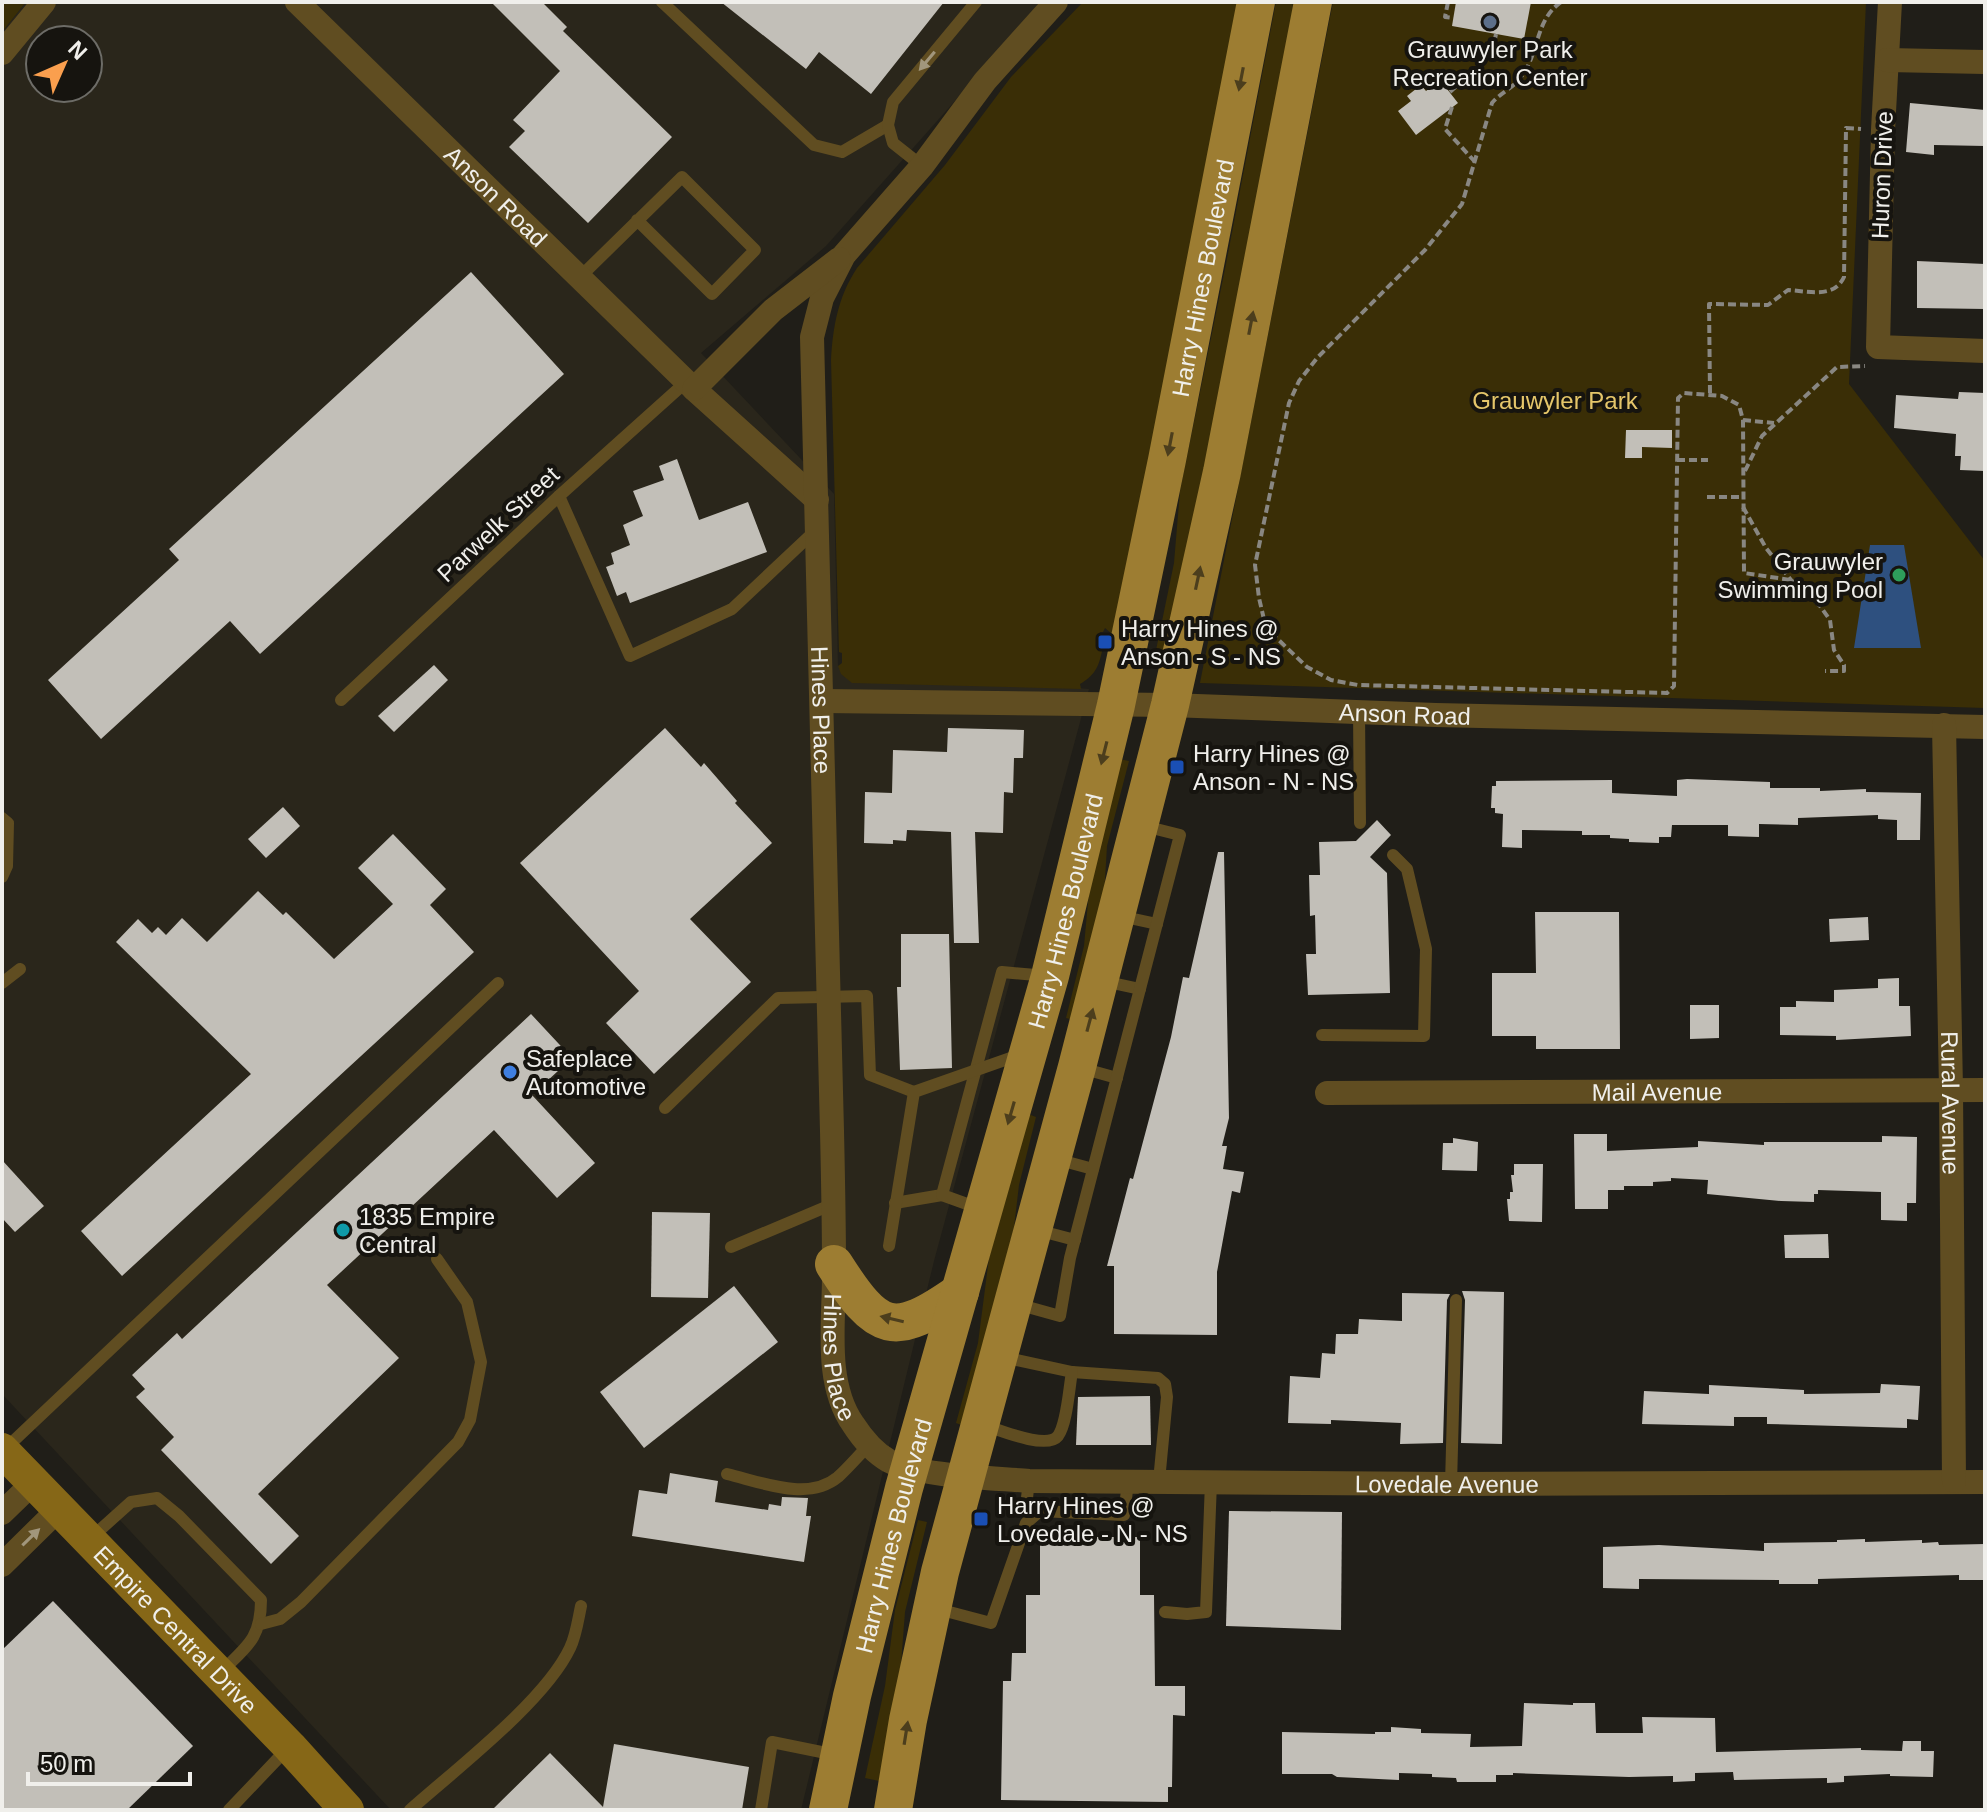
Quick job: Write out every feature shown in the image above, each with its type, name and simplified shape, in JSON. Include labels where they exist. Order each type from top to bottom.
[{"type":"main road","name":"Harry Hines Boulevard","points":[[828,1810],[911,1468],[1050,976],[1116,705],[1256,2]]},
{"type":"main road","name":"Harry Hines Boulevard","points":[[893,1810],[908,1720],[933,1607],[1141,825],[1170,705],[1222,472],[1313,2]]},
{"type":"main road","points":[[1029,1051],[1077,1067]]},
{"type":"main road","points":[[834,1264],[855,1297],[871,1314],[896,1323],[926,1315],[960,1292]]},
{"type":"street","points":[[2,53],[44,2]]},
{"type":"street","name":"Anson Road","points":[[297,2],[690,386],[817,500]]},
{"type":"street","name":"Hines Place","points":[[911,1468],[890,1461],[869,1445],[851,1423],[838,1393],[834,1358],[823,701],[812,337],[822,298],[844,255],[922,166],[985,81],[1056,2]]},
{"type":"street","name":"Huron Drive","points":[[1872,356],[1890,2]]},
{"type":"street","points":[[1887,60],[1985,62]]},
{"type":"street","points":[[690,386],[773,310],[844,255]]},
{"type":"street","points":[[1872,356],[1985,351]]},
{"type":"street","name":"Anson Road","points":[[823,701],[1170,705],[1706,722],[1985,727]]},
{"type":"street","name":"Rural Avenue","points":[[1944,725],[1954,1481]]},
{"type":"street","name":"Mail Avenue","points":[[1327,1093],[1985,1090]]},
{"type":"street","name":"Empire Central Drive","points":[[2,1450],[290,1747],[347,1810]]},
{"type":"street","name":"Lovedale Avenue","points":[[911,1468],[1029,1481],[1451,1484],[1985,1482]]},
{"type":"street","points":[[2,1513],[34,1482]]},
{"type":"street","points":[[2,1565],[60,1508]]},
{"type":"lane","points":[[662,2],[814,145],[842,152],[888,125]]},
{"type":"lane","points":[[922,166],[893,143],[888,125],[893,102],[976,2]]},
{"type":"lane","points":[[579,278],[637,220],[682,177],[755,250],[712,294],[637,220]]},
{"type":"lane","name":"Parwelk Street","points":[[341,700],[559,496],[690,386]]},
{"type":"lane","points":[[559,496],[630,656],[732,609],[819,526]]},
{"type":"lane","points":[[1359,712],[1360,823]]},
{"type":"lane","points":[[2,818],[8,823],[7,866],[2,877]]},
{"type":"lane","points":[[1014,1303],[1060,1316],[1075,1240],[1180,835],[1141,825]]},
{"type":"lane","points":[[1322,1035],[1424,1036],[1426,949],[1407,869],[1393,855]]},
{"type":"lane","points":[[1117,915],[1157,924]]},
{"type":"lane","points":[[2,983],[20,969]]},
{"type":"lane","points":[[942,1195],[1002,972],[1050,976]]},
{"type":"lane","points":[[1100,980],[1140,989]]},
{"type":"lane","points":[[2,1450],[498,983]]},
{"type":"lane","points":[[665,1108],[778,998],[867,996],[870,1075],[914,1092],[1029,1051]]},
{"type":"lane","points":[[1077,1067],[1117,1078]]},
{"type":"lane","points":[[889,1246],[914,1092]]},
{"type":"lane","points":[[1053,1158],[1093,1169]]},
{"type":"lane","points":[[895,1203],[942,1195],[984,1210]]},
{"type":"lane","points":[[731,1247],[833,1204]]},
{"type":"lane","points":[[1034,1230],[1075,1240]]},
{"type":"lane","points":[[261,1624],[280,1619],[294,1608],[458,1442],[470,1420],[481,1362],[467,1302],[437,1259]]},
{"type":"lane","points":[[1451,1484],[1456,1300]]},
{"type":"lane","points":[[999,1357],[1072,1372],[1158,1378],[1165,1384],[1167,1397],[1159,1481]]},
{"type":"lane","points":[[981,1424],[1041,1442],[1054,1439],[1063,1422],[1072,1372]]},
{"type":"lane","points":[[727,1474],[792,1489],[817,1488],[836,1478],[869,1445]]},
{"type":"lane","points":[[1029,1481],[1026,1506],[1032,1517]]},
{"type":"lane","points":[[933,1607],[991,1623],[1026,1523],[1040,1511],[1124,1515],[1128,1482]]},
{"type":"lane","points":[[1165,1612],[1206,1612],[1211,1482]]},
{"type":"lane","points":[[89,1539],[131,1502],[157,1498],[179,1516],[261,1600],[261,1624],[251,1642],[219,1674]]},
{"type":"lane","points":[[410,1810],[515,1716],[554,1675],[571,1646],[581,1606]]},
{"type":"lane","points":[[761,1810],[772,1742],[839,1755]]},
{"type":"lane","points":[[229,1810],[290,1747]]},
{"type":"path","points":[[1448,2],[1445,17],[1453,18]]},
{"type":"path","points":[[1561,2],[1544,17],[1531,59],[1519,80],[1502,91],[1492,103],[1462,204],[1425,250],[1318,357],[1299,381],[1289,403],[1255,565],[1266,628],[1307,667],[1331,680],[1358,685],[1667,693],[1674,686],[1678,398],[1684,393],[1722,396],[1739,405],[1743,420],[1744,573],[1791,580]]},
{"type":"path","points":[[1450,92],[1492,54],[1496,34]]},
{"type":"path","points":[[1452,107],[1445,129],[1476,163]]},
{"type":"path","points":[[1710,394],[1709,304],[1768,305],[1788,290],[1835,290],[1844,277],[1846,128],[1883,130]]},
{"type":"path","points":[[1743,477],[1754,448],[1774,423],[1837,367],[1872,356]]},
{"type":"path","points":[[1743,420],[1774,423]]},
{"type":"path","points":[[1677,460],[1708,460]]},
{"type":"path","points":[[1707,497],[1743,497]]},
{"type":"path","points":[[1743,507],[1766,548],[1791,580],[1820,606],[1830,620],[1834,650],[1844,665],[1844,671],[1825,671]]},
{"type":"shaded area","points":[[26,2],[1043,2],[826,246],[701,353],[834,494],[838,666],[1089,689],[934,1261],[801,1810],[391,1810],[2,1394],[2,32]]},
{"type":"green space","points":[[2,2],[26,2],[2,32]]},
{"type":"green space","points":[[1083,2],[1239,2],[1219,124],[1112,634],[1105,628],[1100,632],[1096,645],[1103,647],[1098,664],[1094,673],[1080,684],[1081,689],[852,683],[841,674],[838,666],[842,663],[842,653],[839,652],[831,360],[841,301],[857,268],[945,165],[1011,77]]},
{"type":"green space","points":[[1276,2],[1293,2],[1290,38],[1270,152],[1165,656],[1155,655],[1174,563],[1180,491]]},
{"type":"green space","name":"Grauwyler Park","points":[[1333,2],[1866,2],[1849,384],[1985,561],[1985,708],[1200,683]]},
{"type":"green space","points":[[1119,759],[1129,761],[1107,846],[1104,896],[1074,1020],[1066,1018],[1084,946],[1089,891]]},
{"type":"green space","points":[[1028,1114],[1036,1117],[1019,1185],[1014,1227],[964,1426],[956,1423],[978,1343],[989,1258]]},
{"type":"green space","points":[[918,1520],[927,1522],[905,1612],[901,1664],[879,1781],[865,1778],[885,1686],[895,1610]]},
{"type":"water","points":[[1870,545],[1904,545],[1921,648],[1854,648]]},
{"type":"building","points":[[491,2],[542,2],[567,27],[563,31],[672,137],[588,223],[509,147],[525,131],[513,120],[560,71]]},
{"type":"building","points":[[721,2],[944,2],[871,94],[819,52],[806,69]]},
{"type":"building","name":"Grauwyler Park Recreation Center","points":[[1456,2],[1531,2],[1524,39],[1452,26]]},
{"type":"building","points":[[1440,80],[1458,103],[1416,135],[1398,111],[1411,101],[1407,96],[1421,85],[1426,91]]},
{"type":"building","points":[[1910,103],[1985,110],[1985,146],[1934,145],[1934,155],[1906,152]]},
{"type":"building","points":[[1917,261],[1985,264],[1985,309],[1917,308]]},
{"type":"building","points":[[471,272],[564,374],[260,654],[230,621],[101,739],[48,680],[179,560],[169,549]]},
{"type":"building","points":[[1959,392],[1985,393],[1985,471],[1960,470],[1961,456],[1955,456],[1956,434],[1894,428],[1896,395],[1958,399]]},
{"type":"building","points":[[1626,430],[1672,430],[1672,448],[1642,447],[1642,458],[1625,458]]},
{"type":"building","points":[[677,459],[699,520],[748,502],[767,552],[630,603],[626,592],[617,596],[606,567],[614,564],[611,553],[630,545],[623,525],[643,516],[633,491],[664,480],[659,466]]},
{"type":"building","points":[[434,665],[448,680],[394,732],[378,716]]},
{"type":"building","points":[[665,728],[701,767],[704,763],[772,843],[690,919],[751,982],[654,1074],[606,1023],[639,991],[520,863]]},
{"type":"building","points":[[948,728],[1024,730],[1023,758],[1014,758],[1013,793],[1004,792],[1003,833],[975,832],[979,943],[954,943],[951,832],[907,830],[906,841],[864,843],[865,792],[892,793],[893,750],[947,752]]},
{"type":"building","points":[[1612,780],[1612,793],[1677,796],[1677,780],[1770,782],[1770,788],[1820,788],[1820,791],[1866,789],[1866,792],[1921,793],[1920,840],[1897,840],[1897,820],[1878,819],[1878,815],[1798,818],[1798,825],[1759,824],[1759,837],[1728,836],[1728,825],[1672,825],[1671,837],[1659,837],[1659,843],[1629,842],[1629,839],[1610,838],[1610,835],[1582,835],[1582,831],[1522,830],[1522,848],[1502,847],[1503,814],[1495,813],[1495,808],[1491,808],[1492,786],[1496,786],[1496,781]]},
{"type":"building","points":[[283,807],[300,826],[266,858],[248,839]]},
{"type":"building","points":[[1377,820],[1391,835],[1370,857],[1387,873],[1390,993],[1308,995],[1306,954],[1316,954],[1315,915],[1310,916],[1309,875],[1320,875],[1319,842],[1356,841]]},
{"type":"building","points":[[393,834],[446,889],[430,905],[474,952],[122,1276],[81,1231],[251,1074],[116,942],[138,919],[152,933],[158,927],[166,935],[182,918],[207,942],[258,891],[283,915],[286,912],[334,959],[393,904],[358,868]]},
{"type":"building","points":[[1218,852],[1224,852],[1229,1118],[1222,1146],[1227,1146],[1223,1169],[1244,1172],[1240,1193],[1232,1191],[1217,1272],[1217,1335],[1114,1334],[1114,1266],[1107,1266],[1171,1037],[1183,977],[1189,978]]},
{"type":"building","points":[[1535,912],[1619,912],[1620,1049],[1536,1049],[1536,1036],[1492,1036],[1492,973],[1536,973]]},
{"type":"building","points":[[1868,917],[1869,940],[1830,942],[1829,919]]},
{"type":"building","points":[[901,934],[949,934],[952,1068],[900,1070],[897,987],[901,987]]},
{"type":"building","points":[[1899,978],[1899,1006],[1910,1006],[1911,1036],[1836,1040],[1836,1036],[1780,1035],[1780,1007],[1796,1007],[1796,1001],[1834,1002],[1834,990],[1878,988],[1878,979]]},
{"type":"building","points":[[1690,1005],[1719,1005],[1719,1038],[1690,1039]]},
{"type":"building","points":[[531,1014],[572,1058],[532,1095],[595,1163],[557,1198],[494,1130],[327,1285],[399,1358],[258,1494],[299,1536],[271,1564],[161,1450],[174,1437],[136,1397],[145,1389],[132,1375],[177,1333],[182,1339]]},
{"type":"building","points":[[1574,1134],[1607,1134],[1607,1151],[1698,1147],[1698,1141],[1764,1145],[1764,1142],[1882,1142],[1882,1136],[1917,1137],[1916,1203],[1907,1203],[1907,1221],[1881,1220],[1881,1192],[1818,1190],[1818,1194],[1814,1194],[1814,1202],[1781,1201],[1707,1194],[1708,1180],[1671,1178],[1671,1181],[1653,1182],[1653,1186],[1624,1186],[1624,1190],[1608,1190],[1608,1209],[1575,1209]]},
{"type":"building","points":[[1453,1138],[1478,1142],[1477,1171],[1442,1170],[1443,1143],[1453,1143]]},
{"type":"building","points":[[2,1160],[44,1206],[15,1232],[2,1218]]},
{"type":"building","points":[[1514,1164],[1543,1164],[1542,1222],[1509,1221],[1507,1199],[1513,1192],[1511,1175],[1514,1175]]},
{"type":"building","points":[[652,1212],[710,1213],[708,1298],[651,1297]]},
{"type":"building","points":[[1828,1234],[1829,1258],[1785,1258],[1784,1235]]},
{"type":"building","points":[[734,1286],[778,1342],[644,1448],[600,1392]]},
{"type":"building","points":[[1462,1291],[1504,1292],[1502,1444],[1461,1443],[1465,1300]]},
{"type":"building","points":[[1402,1293],[1450,1294],[1447,1300],[1443,1443],[1400,1444],[1401,1423],[1331,1420],[1331,1424],[1288,1423],[1290,1376],[1320,1378],[1322,1353],[1335,1354],[1336,1334],[1358,1334],[1359,1319],[1402,1321]]},
{"type":"building","points":[[1881,1384],[1920,1386],[1918,1420],[1907,1419],[1907,1428],[1767,1424],[1767,1417],[1734,1417],[1734,1426],[1642,1424],[1644,1391],[1709,1394],[1709,1385],[1804,1390],[1804,1394],[1880,1393]]},
{"type":"building","points":[[1150,1396],[1151,1445],[1076,1445],[1078,1397]]},
{"type":"building","points":[[670,1473],[718,1481],[715,1502],[768,1510],[769,1504],[781,1506],[782,1497],[808,1498],[806,1516],[811,1516],[804,1562],[632,1536],[639,1490],[667,1494]]},
{"type":"building","points":[[1229,1511],[1342,1512],[1341,1630],[1226,1626]]},
{"type":"building","points":[[1040,1537],[1140,1537],[1140,1595],[1154,1595],[1155,1686],[1185,1686],[1185,1716],[1173,1715],[1172,1787],[1168,1787],[1168,1802],[1001,1800],[1003,1681],[1011,1681],[1012,1653],[1026,1653],[1026,1595],[1040,1595]]},
{"type":"building","points":[[1865,1539],[1865,1542],[1922,1540],[1922,1543],[1938,1542],[1939,1545],[1985,1544],[1985,1580],[1959,1580],[1959,1575],[1818,1579],[1818,1584],[1779,1584],[1779,1580],[1639,1579],[1639,1589],[1603,1588],[1603,1547],[1659,1545],[1764,1551],[1764,1543]]},
{"type":"building","points":[[53,1601],[193,1746],[127,1810],[2,1810],[2,1650]]},
{"type":"building","points":[[1524,1703],[1595,1703],[1596,1733],[1643,1733],[1642,1717],[1715,1718],[1716,1752],[1861,1748],[1902,1751],[1903,1741],[1921,1741],[1921,1751],[1934,1751],[1933,1777],[1890,1774],[1844,1776],[1844,1782],[1827,1783],[1827,1778],[1734,1780],[1733,1772],[1695,1773],[1695,1781],[1673,1782],[1673,1776],[1513,1773],[1496,1775],[1496,1782],[1457,1782],[1456,1778],[1432,1777],[1432,1774],[1399,1773],[1399,1780],[1337,1777],[1332,1774],[1282,1774],[1282,1732],[1375,1734],[1391,1732],[1391,1727],[1421,1729],[1421,1733],[1471,1734],[1470,1747],[1522,1746]]},
{"type":"building","points":[[614,1744],[749,1767],[742,1810],[492,1810],[550,1753],[603,1807]]},
{"type":"place","name":"Grauwyler Park Recreation Center","points":[[1490,22]]},
{"type":"place","name":"Grauwyler Swimming Pool","points":[[1899,575]]},
{"type":"place","name":"Harry Hines @ Anson - S - NS","points":[[1105,642]]},
{"type":"place","name":"Harry Hines @ Anson - N - NS","points":[[1177,767]]},
{"type":"place","name":"Safeplace Automotive","points":[[510,1072]]},
{"type":"place","name":"1835 Empire Central","points":[[343,1230]]},
{"type":"place","name":"Harry Hines @ Lovedale - N - NS","points":[[981,1519]]}]
